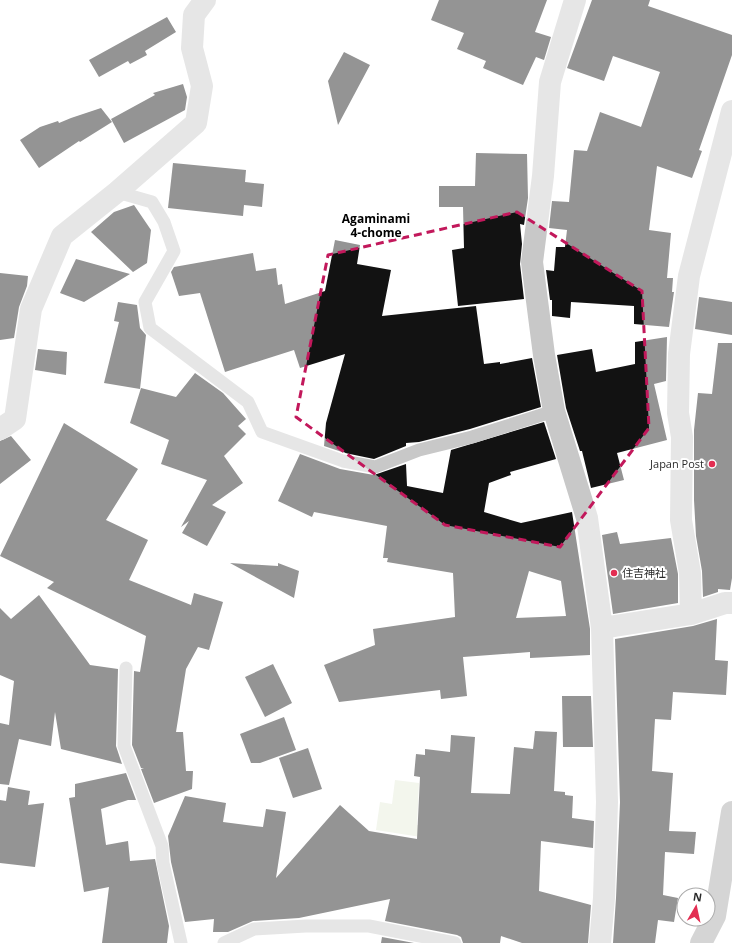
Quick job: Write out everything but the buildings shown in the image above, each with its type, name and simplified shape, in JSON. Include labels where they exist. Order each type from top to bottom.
[{"type":"main road","points":[[701,943],[715,916],[732,812]]},
{"type":"street","points":[[0,429],[15,419],[31,309],[62,236],[117,192],[196,123],[202,86],[192,48],[194,15],[205,0]]},
{"type":"street","points":[[575,0],[550,82],[544,176],[532,262],[544,355],[554,411],[587,518],[602,628],[607,802],[604,898],[600,943]]},
{"type":"street","points":[[691,614],[690,573],[681,520],[682,437],[678,413],[679,354],[689,276],[732,111]]},
{"type":"street","points":[[602,628],[691,614],[725,603],[732,603]]},
{"type":"lane","points":[[117,192],[152,202],[164,222],[174,252],[145,302],[150,328],[248,402],[262,432],[343,461],[375,467],[419,450],[472,437],[554,411]]},
{"type":"lane","points":[[126,668],[124,746],[162,846],[162,863],[181,943]]},
{"type":"lane","points":[[224,943],[254,929],[322,926],[369,926],[455,943]]},
{"type":"highlighted area","points":[[517,212],[642,291],[649,428],[560,547],[445,525],[296,417],[328,255]]},
{"type":"green space","points":[[395,780],[419,783],[417,825],[429,826],[427,838],[376,830],[380,802],[392,804]]},
{"type":"place","name":"Japan Post","points":[[712,464]]},
{"type":"place","name":"住吉神社","points":[[614,573]]},
{"type":"district","name":"Agaminami 4-chome","points":[[376,226]]}]
